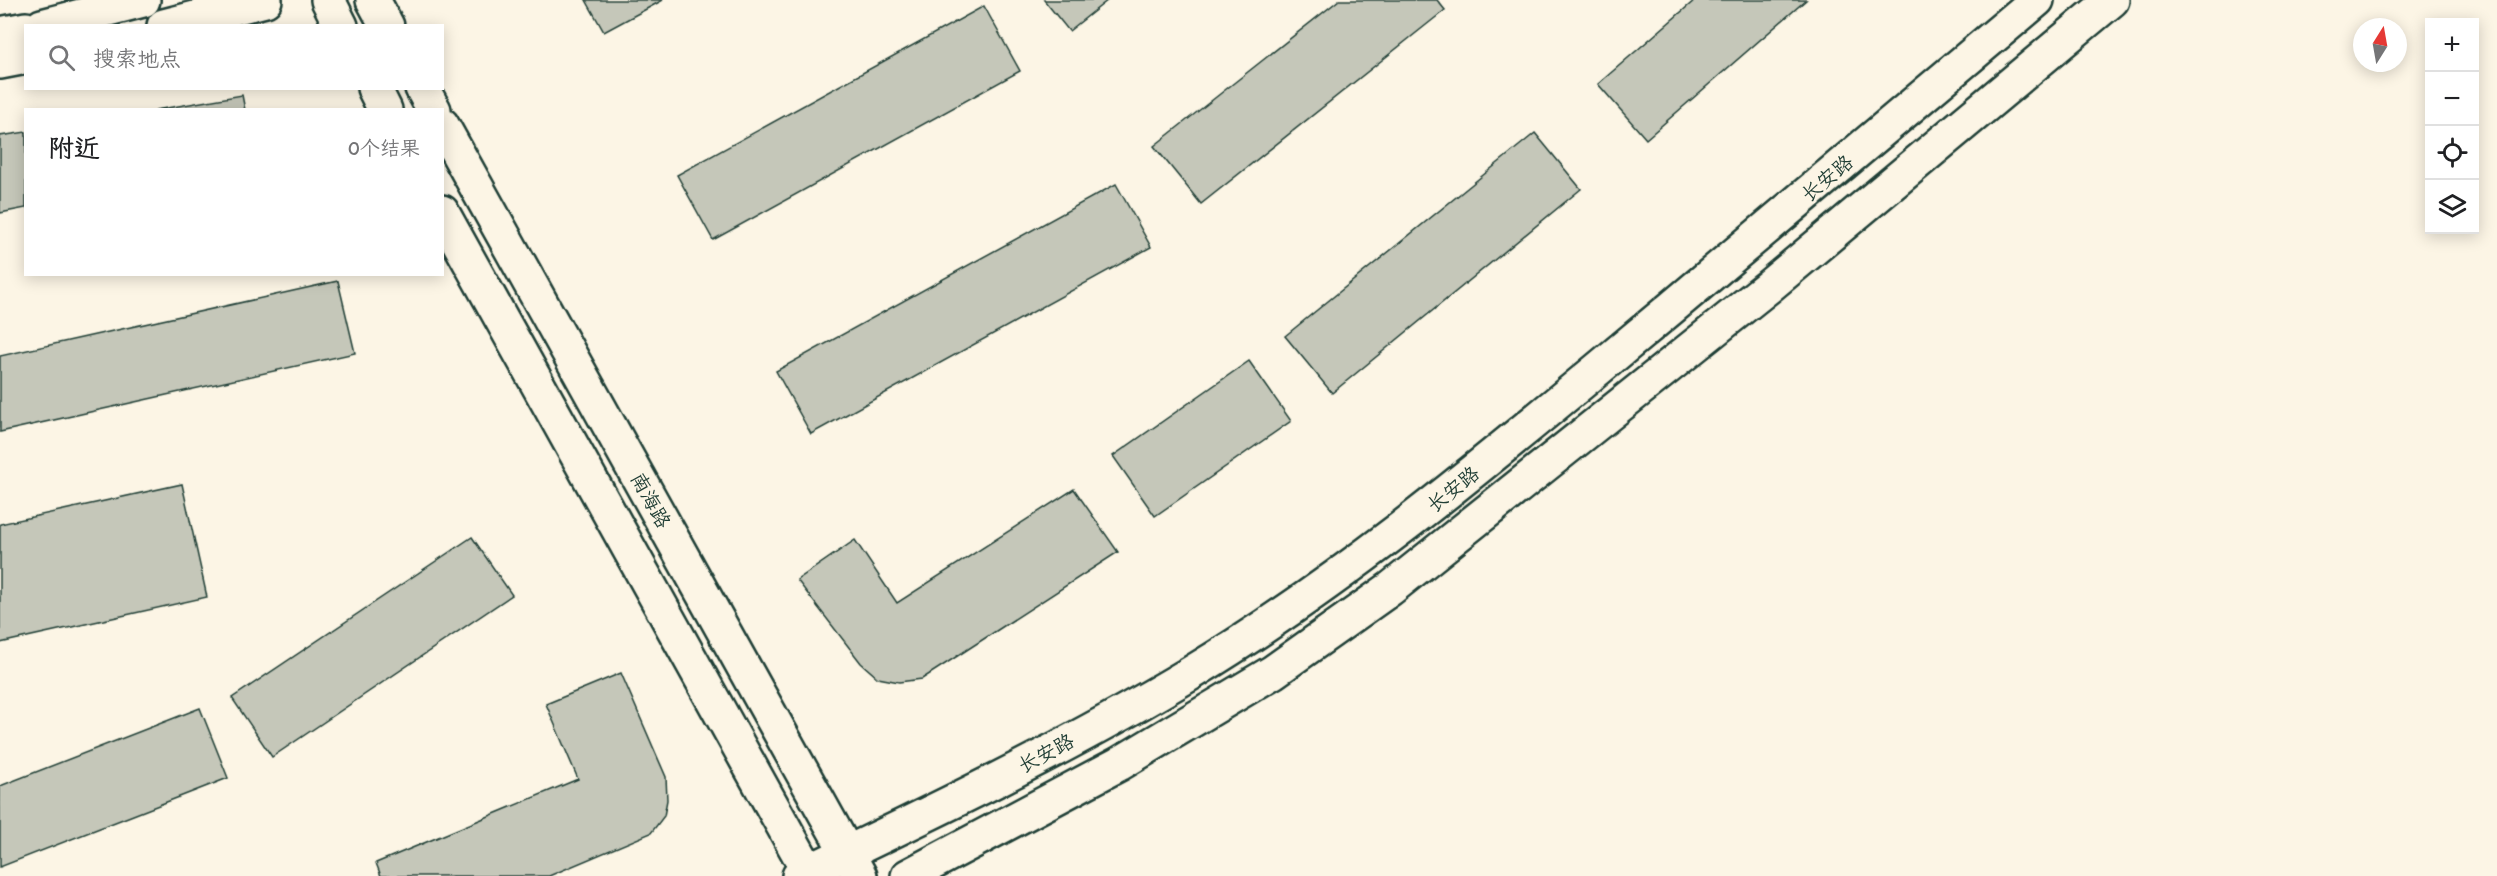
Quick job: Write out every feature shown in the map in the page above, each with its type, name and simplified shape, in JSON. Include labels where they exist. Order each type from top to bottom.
[{"type":"main road","points":[[50,24],[143,0]]},
{"type":"main road","points":[[172,24],[265,0]]},
{"type":"main road","points":[[328,0],[340,24]]},
{"type":"main road","points":[[373,0],[386,24]]},
{"type":"main road","name":"长安路","points":[[806,875],[854,865],[1194,671],[1410,523],[1770,226],[2037,0]]},
{"type":"main road","name":"长安路","points":[[908,876],[1119,764],[1273,672],[1390,589],[1768,287],[2112,0]]},
{"type":"main road","points":[[0,34],[24,29]]},
{"type":"main road","points":[[0,62],[24,57]]},
{"type":"main road","points":[[375,90],[384,108]]},
{"type":"main road","points":[[423,90],[433,108]]},
{"type":"main road","name":"南海路","points":[[444,129],[854,865]]},
{"type":"main road","points":[[444,216],[806,875]]},
{"type":"building","points":[[586,0],[663,0],[604,32]]},
{"type":"building","points":[[1044,0],[1108,0],[1069,31]]},
{"type":"building","points":[[1339,0],[1437,0],[1445,10],[1201,204],[1154,146]]},
{"type":"building","points":[[1695,0],[1806,0],[1646,139],[1598,84]]},
{"type":"building","points":[[984,6],[1020,71],[713,240],[677,175]]},
{"type":"building","points":[[242,95],[245,108],[167,108]]},
{"type":"building","points":[[24,132],[24,208],[0,213],[0,136]]},
{"type":"building","points":[[1535,133],[1581,189],[1332,393],[1285,336]]},
{"type":"building","points":[[1116,184],[1151,247],[811,434],[776,371]]},
{"type":"building","points":[[338,281],[355,353],[0,432],[0,356]]},
{"type":"building","points":[[1249,361],[1291,421],[1155,516],[1113,456]]},
{"type":"building","points":[[182,484],[207,597],[0,643],[0,524]]},
{"type":"building","points":[[1074,489],[1118,552],[922,679],[899,682],[878,678],[861,663],[797,580],[855,540],[897,603]]},
{"type":"building","points":[[472,537],[512,595],[272,757],[232,698]]},
{"type":"building","points":[[621,673],[666,777],[667,800],[664,816],[651,833],[549,876],[381,876],[376,863],[578,779],[546,704]]},
{"type":"building","points":[[200,708],[228,778],[0,867],[0,786]]}]
